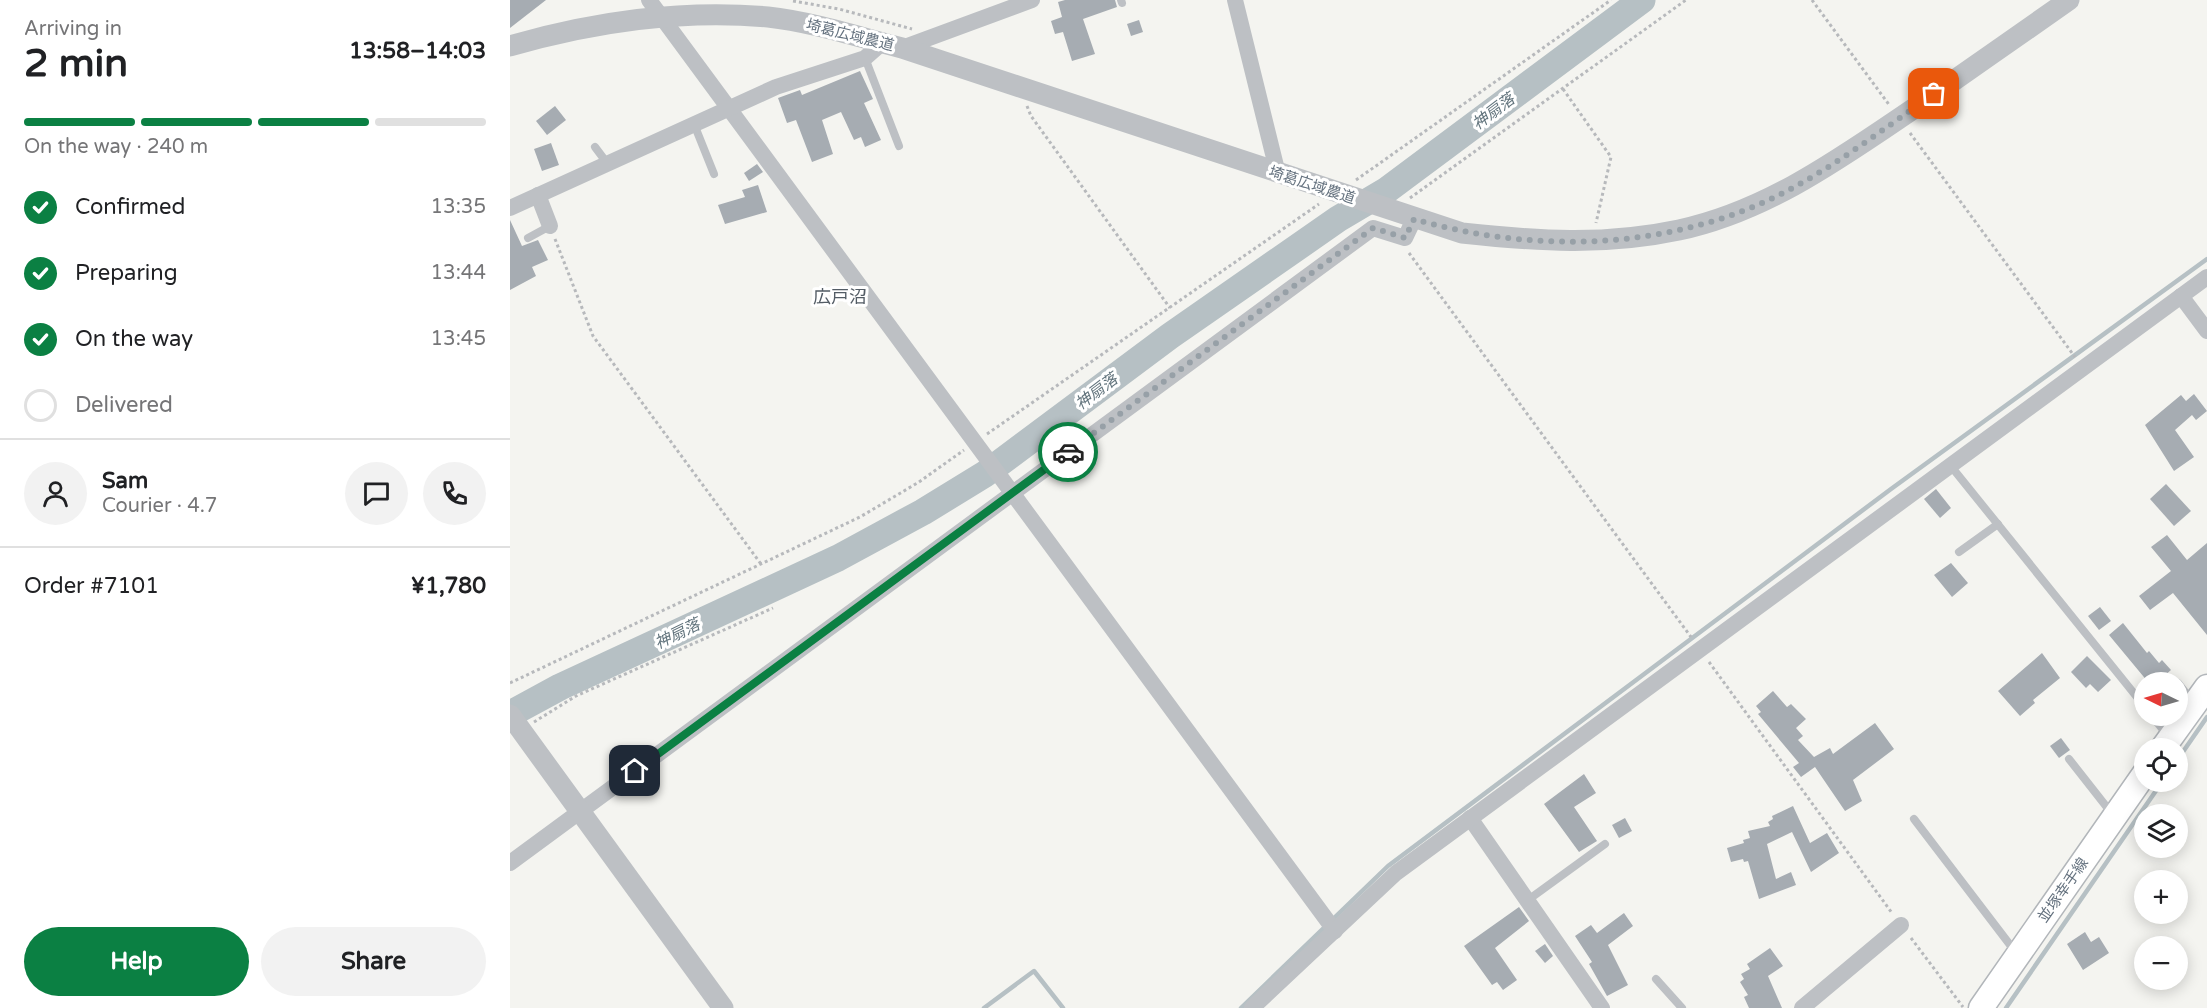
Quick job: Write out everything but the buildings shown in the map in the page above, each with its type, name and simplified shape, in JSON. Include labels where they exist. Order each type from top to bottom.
[{"type":"main road","points":[[2170,738],[2201,696]]},
{"type":"main road","name":"並塚幸手線","points":[[1981,1008],[2134,788]]},
{"type":"street","points":[[649,0],[1335,931]]},
{"type":"street","points":[[902,48],[1032,0]]},
{"type":"street","points":[[1235,0],[1278,174]]},
{"type":"street","name":"埼葛広域農道","points":[[510,46],[547,35],[608,24],[721,15],[770,17],[902,48],[1391,212],[1409,229],[1539,242],[1592,242],[1680,230],[1753,207],[1828,167],[2069,0]]},
{"type":"street","points":[[510,208],[776,87],[865,58],[882,43]]},
{"type":"street","points":[[538,195],[550,226]]},
{"type":"street","points":[[510,863],[1373,228],[1409,229]]},
{"type":"street","points":[[1252,1008],[1396,873],[1699,648],[2207,277]]},
{"type":"street","points":[[2181,296],[2207,331]]},
{"type":"street","points":[[515,723],[723,1008]]},
{"type":"street","points":[[1470,818],[1602,1008]]},
{"type":"street","points":[[1802,1008],[1901,925]]},
{"type":"lane","points":[[865,58],[899,146]]},
{"type":"lane","points":[[694,124],[714,174]]},
{"type":"lane","points":[[595,147],[607,163]]},
{"type":"lane","points":[[528,238],[550,226]]},
{"type":"lane","points":[[1950,465],[2134,693]]},
{"type":"lane","points":[[1959,552],[1998,524]]},
{"type":"lane","points":[[2188,688],[2201,696]]},
{"type":"lane","points":[[2069,759],[2114,816]]},
{"type":"lane","points":[[1914,819],[2018,956]]},
{"type":"lane","points":[[1528,900],[1605,844]]},
{"type":"lane","points":[[1656,979],[1682,1008]]},
{"type":"path","points":[[785,0],[839,9],[936,37]]},
{"type":"path","points":[[510,683],[860,517],[919,482],[1611,0]]},
{"type":"path","points":[[1391,212],[1686,0]]},
{"type":"path","points":[[1812,0],[2084,368]]},
{"type":"path","points":[[1018,87],[1031,117],[1170,308]]},
{"type":"path","points":[[1563,88],[1611,157],[1592,242]]},
{"type":"path","points":[[550,226],[593,336],[761,564]]},
{"type":"path","points":[[1409,229],[1410,255],[1964,1008]]},
{"type":"path","points":[[515,723],[773,608]]},
{"type":"waterway","name":"神扇落","points":[[510,714],[560,687],[838,558],[923,512],[985,474],[1170,336],[1338,219],[1387,190],[1642,0]]},
{"type":"waterway","points":[[1241,1008],[1388,866],[1891,489],[2207,259]]},
{"type":"waterway","points":[[2188,745],[2207,717]]},
{"type":"waterway","points":[[2006,1008],[2155,792]]},
{"type":"waterway","points":[[984,1008],[1034,971],[1063,1008]]},
{"type":"way so far","points":[[1068,452],[1373,228],[1405,238],[1414,219],[1462,233],[1539,242],[1592,242],[1680,230],[1753,207],[1828,167],[1934,94]]},
{"type":"district","name":"広戸沼","points":[[840,297]]},
{"type":"route","points":[[635,771],[1068,452]]}]
